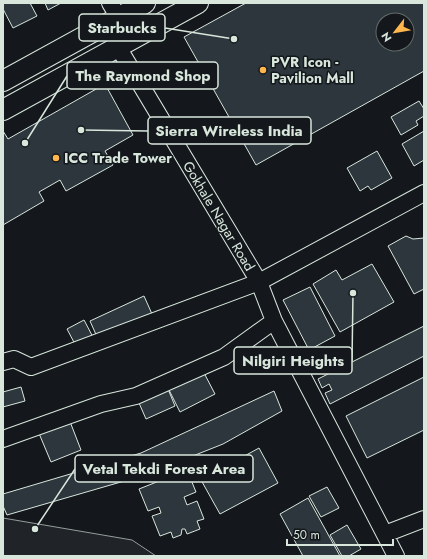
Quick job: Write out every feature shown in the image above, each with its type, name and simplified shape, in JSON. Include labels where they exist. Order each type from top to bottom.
[{"type":"main road","points":[[3,82],[115,10],[145,3]]},
{"type":"main road","points":[[3,110],[198,3]]},
{"type":"street","name":"Gokhale Nagar Road","points":[[118,47],[258,282],[274,320],[396,556]]},
{"type":"street","points":[[3,362],[14,359],[31,367],[258,282],[424,193]]},
{"type":"street","points":[[3,439],[101,404],[136,396],[224,357],[274,320]]},
{"type":"street","points":[[385,534],[424,519]]},
{"type":"shaded area","points":[[3,518],[132,540],[156,556],[3,556]]},
{"type":"building","points":[[3,3],[30,3],[37,16],[13,28],[3,9]]},
{"type":"building","points":[[45,3],[61,3],[48,10]]},
{"type":"building","points":[[246,3],[424,3],[424,71],[256,165],[184,37]]},
{"type":"building","name":"ICC Trade Tower","points":[[105,84],[133,135],[105,151],[113,165],[66,191],[60,180],[39,192],[44,201],[3,225],[3,131],[8,139]]},
{"type":"building","points":[[419,101],[424,109],[424,116],[416,121],[418,125],[401,135],[391,117]]},
{"type":"building","points":[[424,131],[424,160],[414,166],[402,144]]},
{"type":"building","points":[[377,151],[392,178],[371,190],[368,186],[360,191],[347,168]]},
{"type":"building","points":[[406,236],[413,239],[424,238],[424,289],[414,294],[388,246]]},
{"type":"building","points":[[372,264],[394,302],[340,332],[313,284],[336,270],[342,280]]},
{"type":"building","points":[[310,287],[335,336],[309,350],[283,300]]},
{"type":"building","points":[[144,296],[152,314],[98,339],[90,321]]},
{"type":"building","points":[[84,320],[94,339],[77,348],[67,329]]},
{"type":"building","points":[[424,326],[424,356],[330,404],[325,393],[332,390],[329,384],[322,388],[318,379]]},
{"type":"building","points":[[203,371],[215,394],[180,412],[169,390]]},
{"type":"building","points":[[424,377],[424,430],[367,458],[346,416]]},
{"type":"building","points":[[21,387],[25,401],[3,407],[3,392]]},
{"type":"building","points":[[168,389],[175,406],[146,419],[139,403]]},
{"type":"building","points":[[274,391],[282,411],[223,444],[145,475],[7,515],[3,506],[3,494],[141,453]]},
{"type":"building","points":[[69,419],[81,450],[51,462],[38,431]]},
{"type":"building","points":[[259,448],[278,483],[220,514],[201,480]]},
{"type":"building","points":[[187,470],[196,492],[184,497],[187,505],[197,501],[204,519],[197,521],[200,529],[187,534],[185,529],[182,529],[181,535],[173,538],[171,532],[160,536],[152,516],[161,513],[159,507],[148,511],[139,489]]},
{"type":"building","points":[[327,487],[339,508],[321,517],[309,496]]},
{"type":"building","points":[[308,498],[340,556],[303,556],[280,514]]},
{"type":"building","points":[[347,525],[361,549],[349,556],[342,556],[330,535]]},
{"type":"place","name":"Starbucks","points":[[234,39]]},
{"type":"place","name":"PVR Icon - Pavilion Mall","points":[[263,70]]},
{"type":"place","name":"Sierra Wireless India","points":[[81,130]]},
{"type":"place","name":"The Raymond Shop","points":[[25,143]]},
{"type":"place","name":"ICC Trade Tower","points":[[56,158]]},
{"type":"place","name":"Nilgiri Heights","points":[[353,293]]},
{"type":"place","name":"Vetal Tekdi Forest Area","points":[[35,529]]}]
